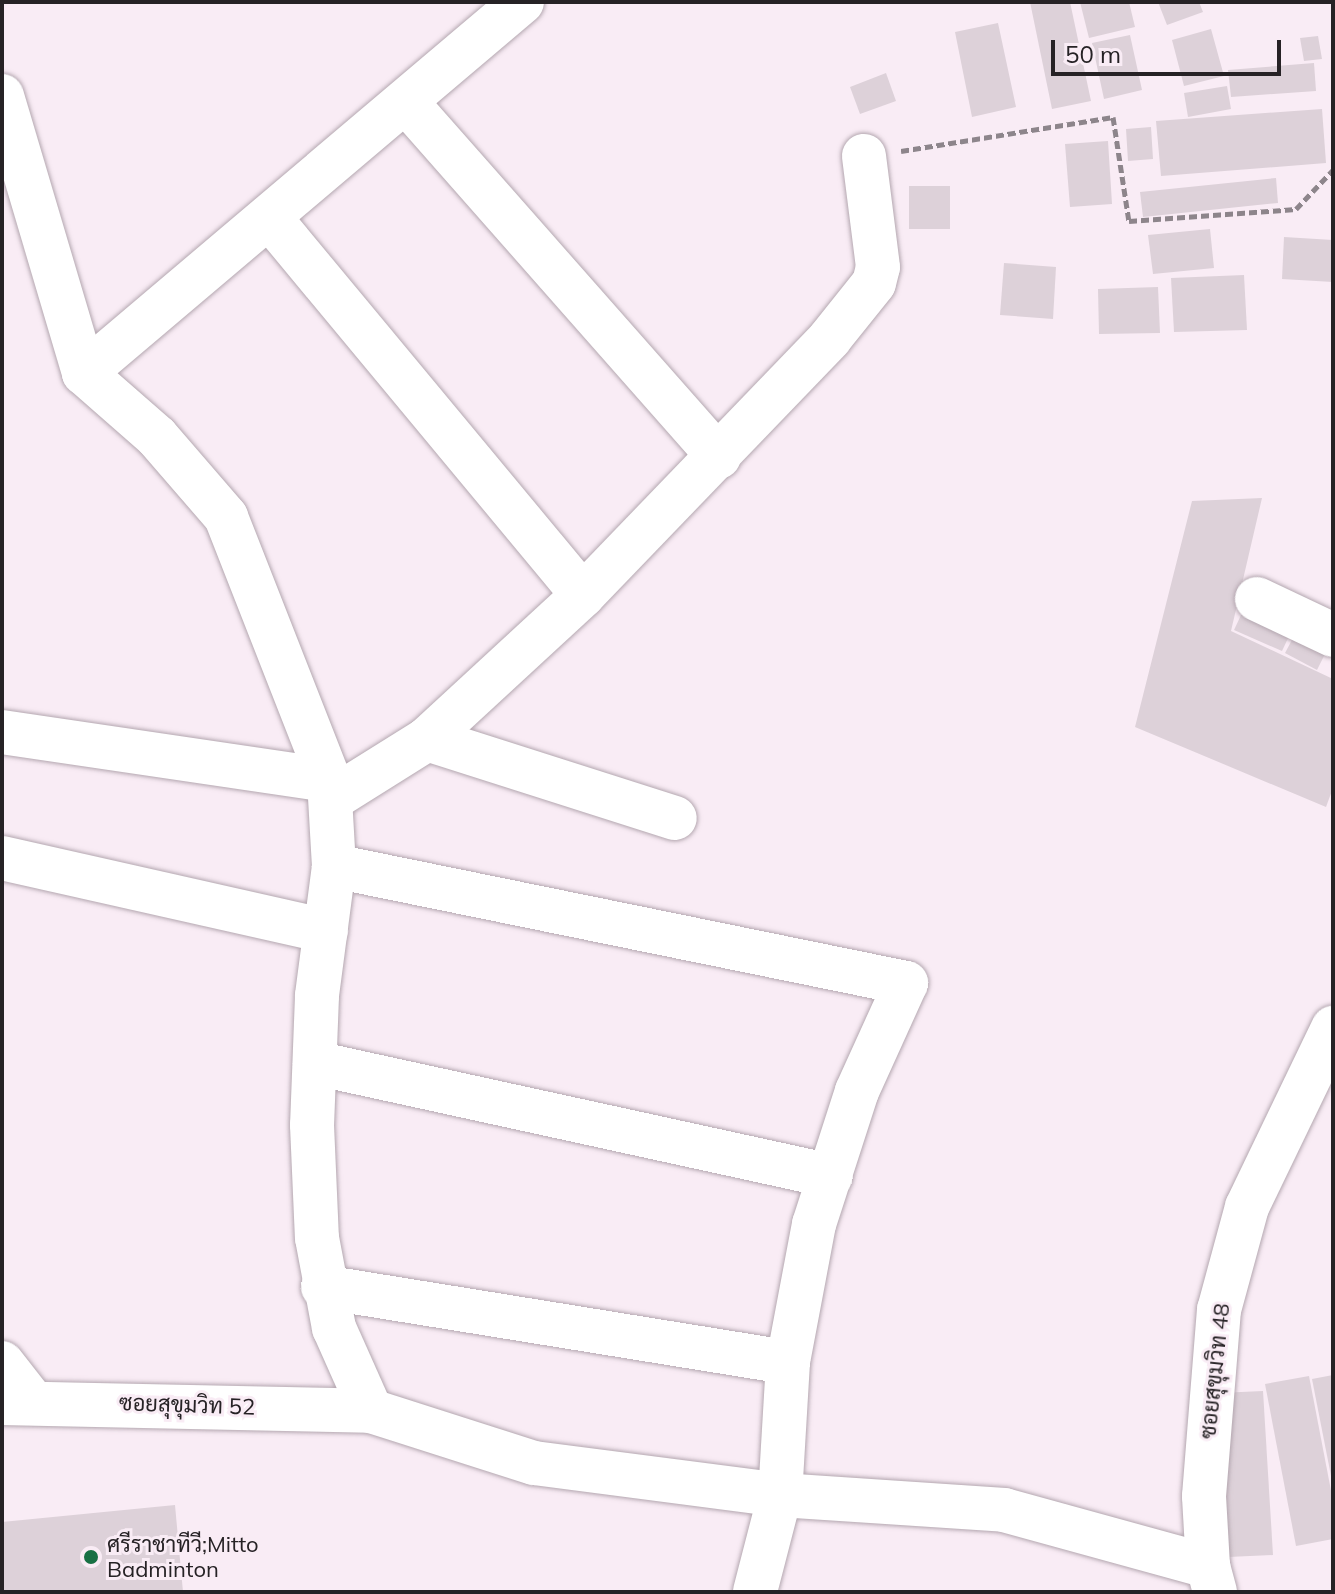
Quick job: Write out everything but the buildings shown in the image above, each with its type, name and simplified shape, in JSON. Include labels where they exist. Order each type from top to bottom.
[{"type":"street","points":[[84,373],[522,2]]},
{"type":"street","points":[[2,96],[84,373],[157,437],[226,517],[331,789],[334,866],[317,996],[313,1139],[323,1287],[334,1328],[371,1411]]},
{"type":"street","points":[[406,102],[719,457]]},
{"type":"street","points":[[2,732],[331,789],[427,739],[583,595],[719,457],[874,283],[877,240],[864,156]]},
{"type":"street","points":[[269,217],[583,595]]},
{"type":"street","points":[[1257,599],[1333,635]]},
{"type":"street","points":[[427,739],[675,818]]},
{"type":"street","points":[[2,858],[326,931]]},
{"type":"street","points":[[334,866],[906,983],[857,1091],[814,1224],[788,1362],[780,1495],[755,1592]]},
{"type":"street","name":"ซอยสุขุมวิท 48","points":[[1212,1579],[1204,1496],[1219,1310],[1247,1207],[1333,1028]]},
{"type":"street","points":[[315,1063],[831,1176]]},
{"type":"street","points":[[323,1287],[788,1362]]},
{"type":"street","points":[[2,1363],[16,1401]]},
{"type":"street","name":"ซอยสุขุมวิท 52","points":[[16,1401],[371,1411],[534,1463],[780,1495],[1004,1510],[1212,1579]]},
{"type":"path","points":[[864,156],[1113,117],[1129,221],[1296,209],[1333,170]]},
{"type":"place","name":"ศรีราชาทีวี;Mitto Badminton","points":[[91,1557]]}]
